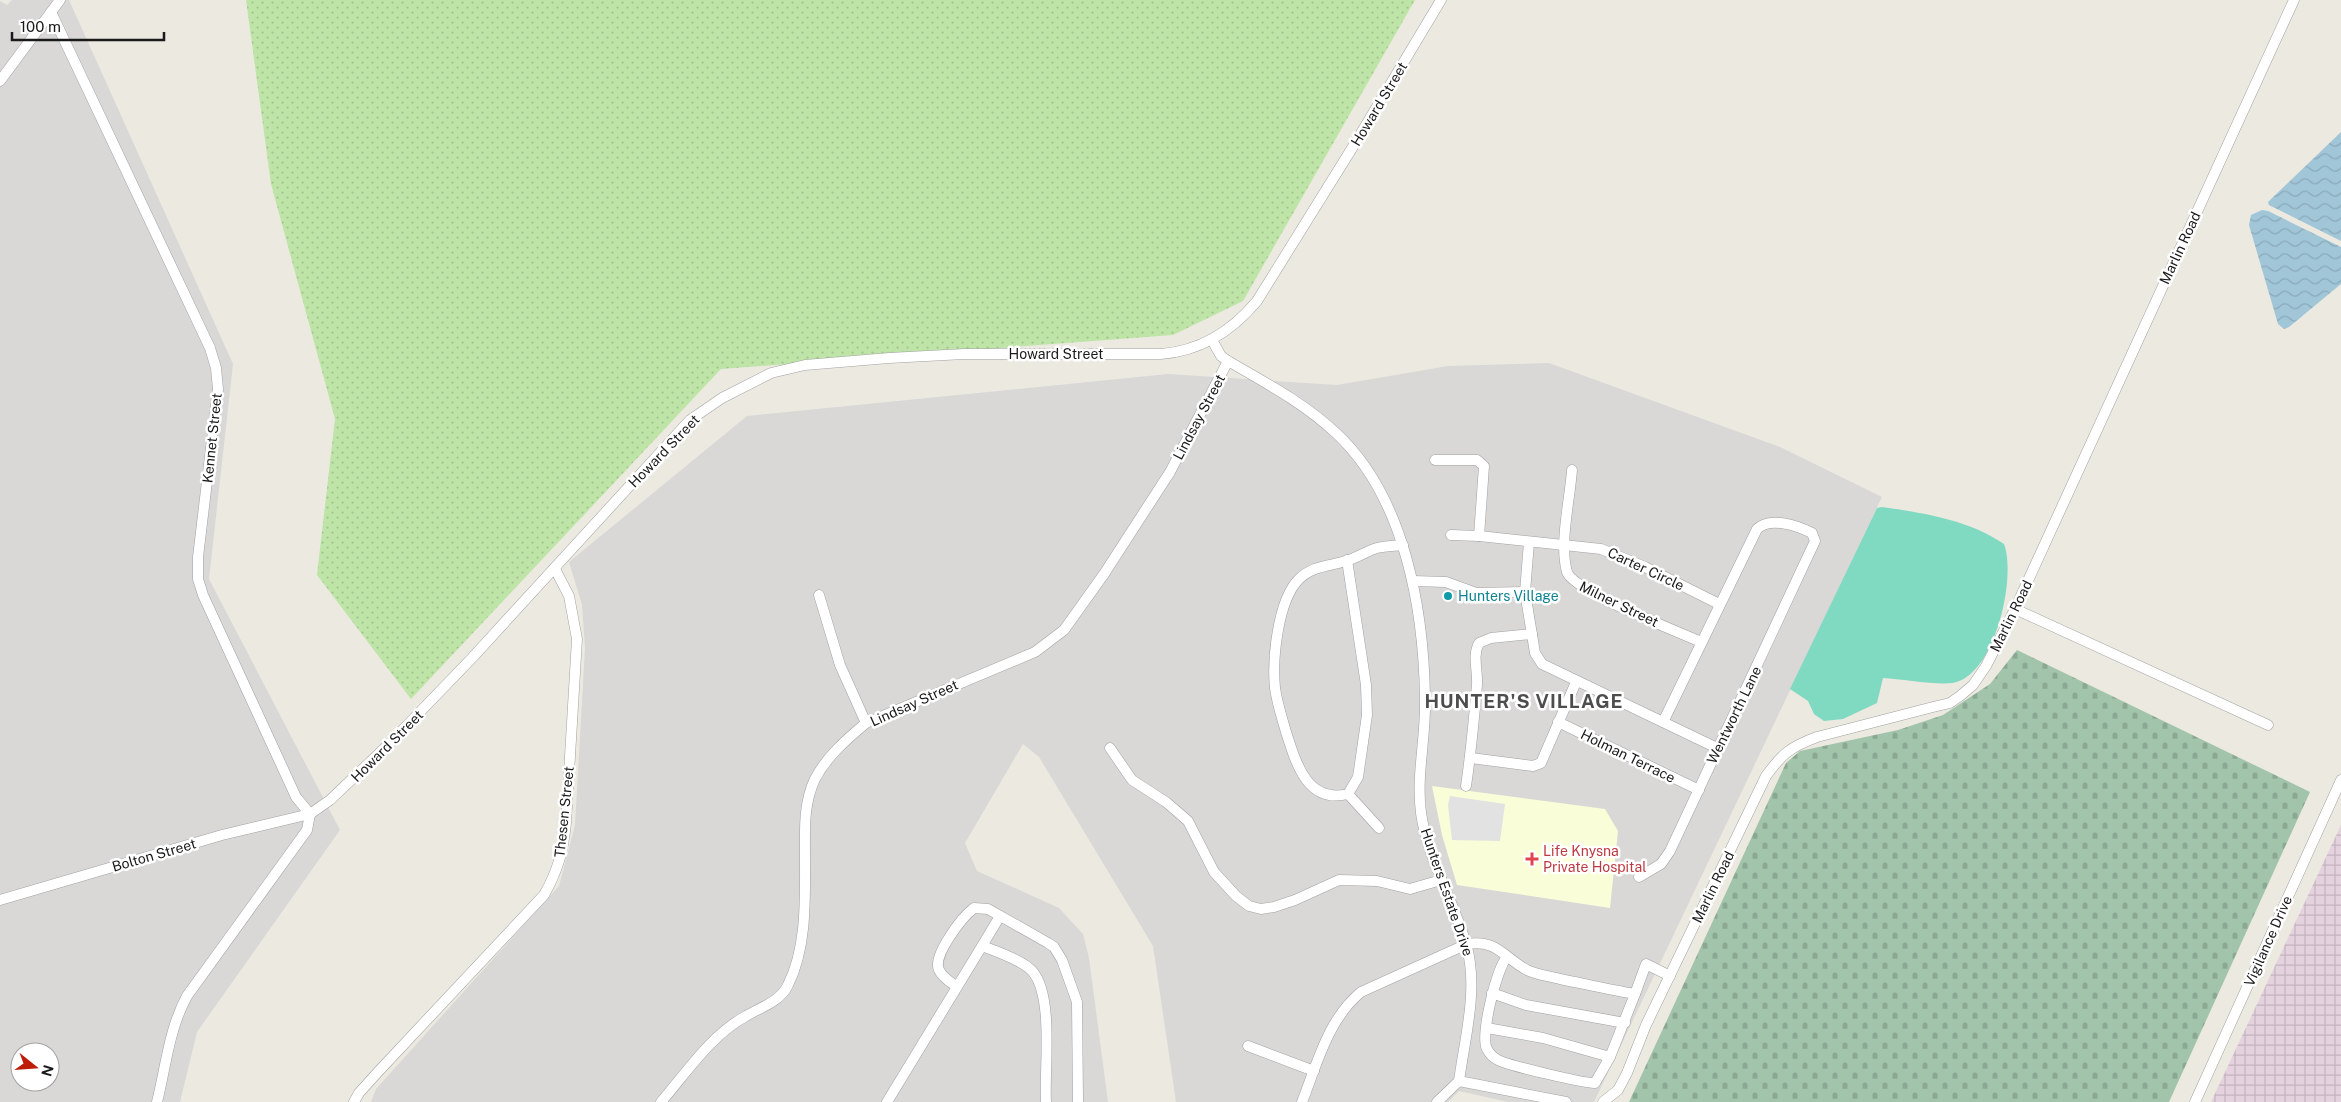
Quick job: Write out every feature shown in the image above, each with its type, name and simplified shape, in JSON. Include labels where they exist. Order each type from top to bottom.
[{"type":"street","points":[[0,81],[60,0]]},
{"type":"street","name":"Howard Street","points":[[310,814],[340,792],[366,767],[554,569],[690,420],[722,398],[771,373],[822,363],[964,354],[1161,354],[1190,349],[1212,340],[1238,321],[1257,301],[1354,146],[1441,0]]},
{"type":"street","name":"Marlin Road","points":[[1603,1102],[1618,1090],[1627,1073],[1646,1025],[1766,776],[1781,756],[1798,744],[1817,737],[1950,703],[1973,685],[1986,666],[2015,609],[2294,0]]},
{"type":"street","name":"Kennet Street","points":[[52,12],[210,348],[216,368],[218,389],[198,557],[198,579],[210,612],[296,797],[310,814]]},
{"type":"street","name":"Hunters Estate Drive","points":[[1212,340],[1221,356],[1294,399],[1338,434],[1374,481],[1404,545],[1413,581],[1424,664],[1425,703],[1419,795],[1425,834],[1467,944],[1472,980],[1471,1000],[1459,1081]]},
{"type":"street","name":"Lindsay Street","points":[[661,1102],[728,1027],[778,999],[787,988],[797,963],[804,914],[805,817],[808,798],[822,768],[846,741],[866,723],[1035,652],[1064,630],[1136,526],[1170,472],[1228,361]]},
{"type":"street","points":[[1435,460],[1477,460],[1484,466],[1479,536]]},
{"type":"street","name":"Milner Street","points":[[1572,470],[1565,544],[1567,573],[1578,585],[1701,642]]},
{"type":"street","name":"Wentworth Lane","points":[[1639,877],[1665,860],[1815,541],[1814,535],[1772,522],[1763,524],[1755,531],[1719,604]]},
{"type":"street","name":"Carter Circle","points":[[1451,535],[1565,544],[1607,550],[1719,604]]},
{"type":"street","points":[[1529,542],[1525,592],[1535,653],[1542,664],[1576,682],[1717,748]]},
{"type":"street","points":[[1347,560],[1361,642],[1367,700],[1358,777],[1348,794],[1337,797],[1321,793],[1301,774],[1278,705],[1275,668],[1284,603],[1294,584],[1311,571],[1378,548],[1404,545]]},
{"type":"street","name":"Thesen Street","points":[[354,1102],[359,1093],[377,1073],[544,895],[554,876],[562,853],[566,823],[577,640],[570,596],[554,569]]},
{"type":"street","points":[[1413,581],[1446,582],[1476,593],[1525,592]]},
{"type":"street","points":[[819,595],[840,665],[866,723]]},
{"type":"street","points":[[1663,722],[1719,604]]},
{"type":"street","points":[[2015,609],[2268,725]]},
{"type":"street","points":[[1466,786],[1477,682],[1475,653],[1479,643],[1492,638],[1532,634]]},
{"type":"street","points":[[1470,758],[1538,765],[1541,763],[1576,682]]},
{"type":"street","name":"Holman Terrace","points":[[1558,722],[1699,790]]},
{"type":"street","points":[[1110,748],[1132,780],[1172,806],[1188,821],[1214,872],[1236,896],[1249,906],[1261,909],[1274,907],[1295,900],[1339,880],[1368,880],[1410,889],[1441,880]]},
{"type":"street","name":"Vigilance Drive","points":[[2195,1102],[2341,780]]},
{"type":"street","points":[[1348,794],[1379,828]]},
{"type":"street","points":[[157,1102],[171,1034],[186,996],[307,830],[310,814]]},
{"type":"street","name":"Bolton Street","points":[[0,900],[222,835],[310,814]]},
{"type":"street","points":[[956,986],[942,976],[938,969],[938,959],[945,945],[974,908],[982,908],[1000,916],[1054,947],[1067,971],[1077,1002],[1078,1102]]},
{"type":"street","points":[[887,1102],[1000,916]]},
{"type":"street","points":[[1302,1102],[1334,1024],[1349,1002],[1361,992],[1467,944],[1476,942],[1491,945],[1501,950],[1506,957],[1532,972],[1635,994]]},
{"type":"street","points":[[982,946],[1027,967],[1033,972],[1039,983],[1043,997],[1046,1044],[1046,1102]]},
{"type":"street","points":[[1506,957],[1500,967],[1492,993],[1485,1041],[1487,1049],[1499,1061],[1584,1082],[1595,1083],[1598,1080],[1625,1023],[1646,964],[1670,976]]},
{"type":"street","points":[[1492,993],[1526,1005],[1625,1023]]},
{"type":"street","points":[[1487,1028],[1543,1038],[1610,1057]]},
{"type":"street","points":[[1248,1046],[1314,1071]]},
{"type":"street","points":[[1437,1102],[1459,1081],[1566,1102]]},
{"type":"shaded area","points":[[12,0],[69,0],[233,364],[209,579],[340,830],[197,1032],[180,1102],[0,1102],[0,1],[7,5]]},
{"type":"shaded area","points":[[1549,363],[1780,447],[1882,497],[1594,1102],[1508,1102],[1459,1091],[1448,1102],[1176,1102],[1153,946],[1039,757],[1023,744],[965,843],[977,871],[1059,908],[1083,934],[1089,958],[1108,1102],[371,1102],[376,1089],[559,886],[575,825],[585,648],[582,605],[569,562],[747,416],[1168,374],[1337,385],[1448,366]]},
{"type":"shaded area","name":"Life Knysna Private Hospital","points":[[1432,786],[1605,809],[1618,831],[1610,908],[1457,885],[1442,835]]},
{"type":"shaded area","points":[[1450,796],[1505,804],[1500,841],[1452,840],[1448,805]]},
{"type":"shaded area","points":[[2341,825],[2341,1102],[2211,1102]]},
{"type":"green space","points":[[246,0],[1415,0],[1243,301],[1173,335],[721,369],[411,699],[317,575],[335,419],[271,184]]},
{"type":"green space","points":[[1882,507],[1930,515],[1961,523],[2004,544],[2007,560],[2007,579],[1999,624],[1980,664],[1967,677],[1952,683],[1927,683],[1883,678],[1877,703],[1843,719],[1824,721],[1814,714],[1808,701],[1790,689],[1877,508]]},
{"type":"green space","points":[[2017,650],[2310,792],[2169,1102],[1629,1102],[1786,763],[1800,751],[1898,730],[1943,715],[1990,684]]},
{"type":"water","points":[[2341,132],[2341,241],[2269,205],[2268,202]]},
{"type":"water","points":[[2262,210],[2268,211],[2341,247],[2341,284],[2289,327],[2284,329],[2278,324],[2249,225],[2251,215]]},
{"type":"place","name":"Hunters Village","points":[[1448,596]]},
{"type":"place","name":"Life Knysna Private Hospital","points":[[1532,859]]},
{"type":"district","name":"HUNTER'S VILLAGE","points":[[1524,701]]}]
